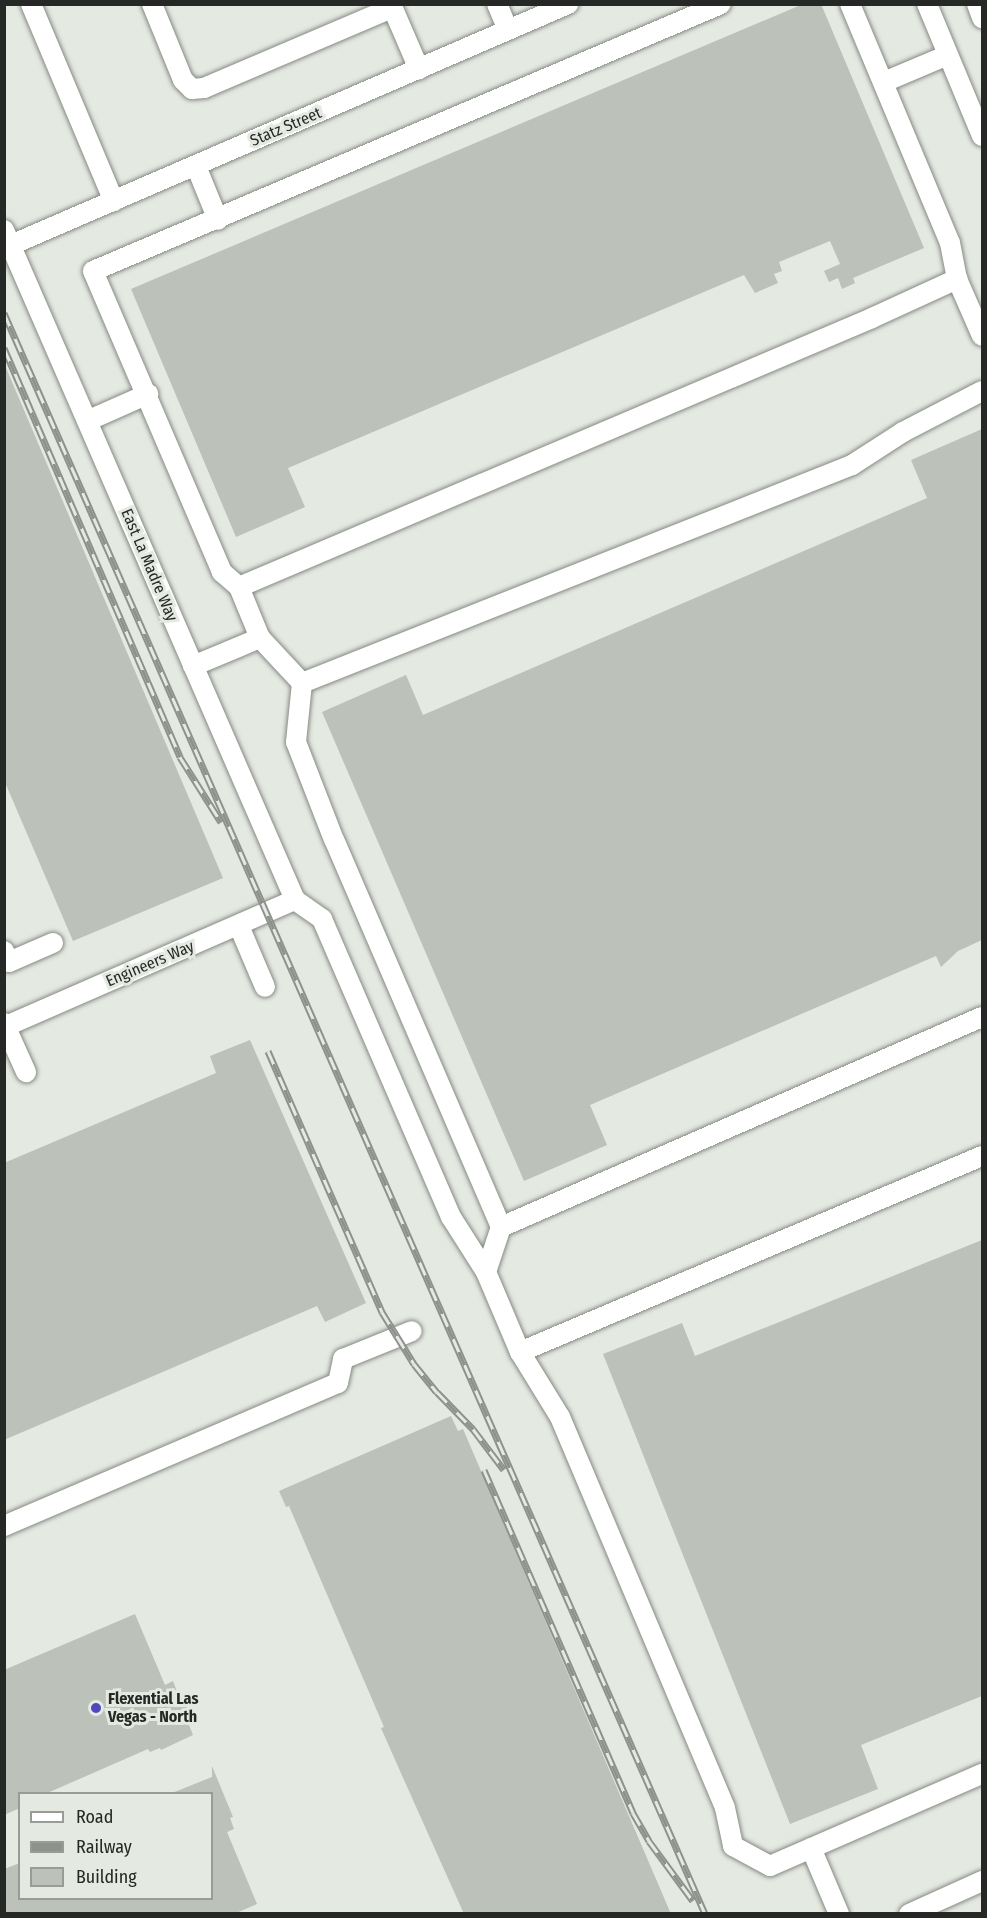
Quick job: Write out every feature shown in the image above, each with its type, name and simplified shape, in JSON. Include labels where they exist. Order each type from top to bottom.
[{"type":"street","points":[[31,4],[114,201]]},
{"type":"street","points":[[152,4],[183,80],[192,89],[204,88],[391,6],[418,69]]},
{"type":"street","points":[[497,4],[508,30]]},
{"type":"street","name":"Statz Street","points":[[7,241],[114,201],[568,4]]},
{"type":"street","points":[[486,1272],[501,1227],[334,840],[296,742],[302,683],[260,638],[238,587],[222,572],[148,394],[93,271],[218,220],[721,4]]},
{"type":"street","points":[[850,4],[950,243],[957,279],[982,330]]},
{"type":"street","points":[[927,4],[982,136]]},
{"type":"street","points":[[977,4],[982,18]]},
{"type":"street","points":[[884,82],[948,55]]},
{"type":"street","points":[[196,166],[218,220]]},
{"type":"street","name":"East La Madre Way","points":[[7,241],[295,900]]},
{"type":"street","points":[[238,587],[872,318],[957,279]]},
{"type":"street","points":[[302,683],[852,465],[903,432],[982,391]]},
{"type":"street","points":[[87,421],[148,394]]},
{"type":"street","points":[[193,666],[260,638]]},
{"type":"street","points":[[295,900],[322,919],[450,1217],[486,1272],[520,1352],[560,1417],[725,1808],[733,1846],[770,1866],[982,1774]]},
{"type":"street","name":"Engineers Way","points":[[5,1025],[295,900]]},
{"type":"street","points":[[239,926],[265,987]]},
{"type":"street","points":[[4,951],[9,962],[53,943]]},
{"type":"street","points":[[501,1227],[982,1017]]},
{"type":"street","points":[[5,1025],[26,1072]]},
{"type":"street","points":[[520,1352],[982,1156]]},
{"type":"street","points":[[4,1526],[338,1383],[343,1359],[412,1331]]},
{"type":"street","points":[[811,1848],[839,1914]]},
{"type":"street","points":[[909,1914],[982,1881]]},
{"type":"building","points":[[803,4],[821,4],[924,248],[853,278],[855,283],[842,289],[838,278],[829,282],[824,271],[840,264],[830,241],[779,262],[782,271],[774,274],[778,283],[755,293],[744,275],[288,468],[305,507],[236,537],[131,289]]},
{"type":"building","points":[[4,363],[223,878],[73,941],[4,780]]},
{"type":"building","points":[[982,429],[982,940],[958,951],[941,967],[936,956],[590,1105],[607,1145],[524,1181],[322,712],[406,675],[423,715],[927,498],[911,460]]},
{"type":"building","points":[[250,1040],[366,1303],[325,1322],[317,1306],[4,1440],[4,1163],[216,1073],[210,1056]]},
{"type":"building","points":[[982,1240],[982,1696],[861,1745],[878,1789],[790,1824],[603,1354],[682,1323],[695,1356]]},
{"type":"building","points":[[451,1416],[458,1431],[463,1429],[671,1914],[464,1914],[396,1762],[381,1728],[384,1727],[289,1506],[286,1507],[279,1491]]},
{"type":"building","name":"Flexential Las Vegas - North","points":[[135,1614],[165,1685],[173,1681],[178,1694],[183,1698],[192,1717],[193,1723],[189,1725],[193,1735],[161,1750],[160,1748],[150,1752],[148,1749],[50,1792],[18,1792],[18,1809],[4,1815],[4,1670]]},
{"type":"building","points":[[212,1766],[233,1817],[230,1818],[234,1829],[227,1832],[257,1904],[234,1914],[4,1914],[4,1869],[18,1864],[18,1900],[213,1900],[213,1792],[174,1792],[212,1777]]},
{"type":"railway","points":[[4,313],[705,1914]]},
{"type":"railway","points":[[4,348],[180,757],[221,822]]},
{"type":"railway","points":[[268,1051],[382,1312],[414,1364],[473,1429],[504,1470]]},
{"type":"railway","points":[[484,1470],[633,1813],[649,1841],[693,1901]]},
{"type":"place","name":"Flexential Las Vegas - North","points":[[96,1708]]}]
